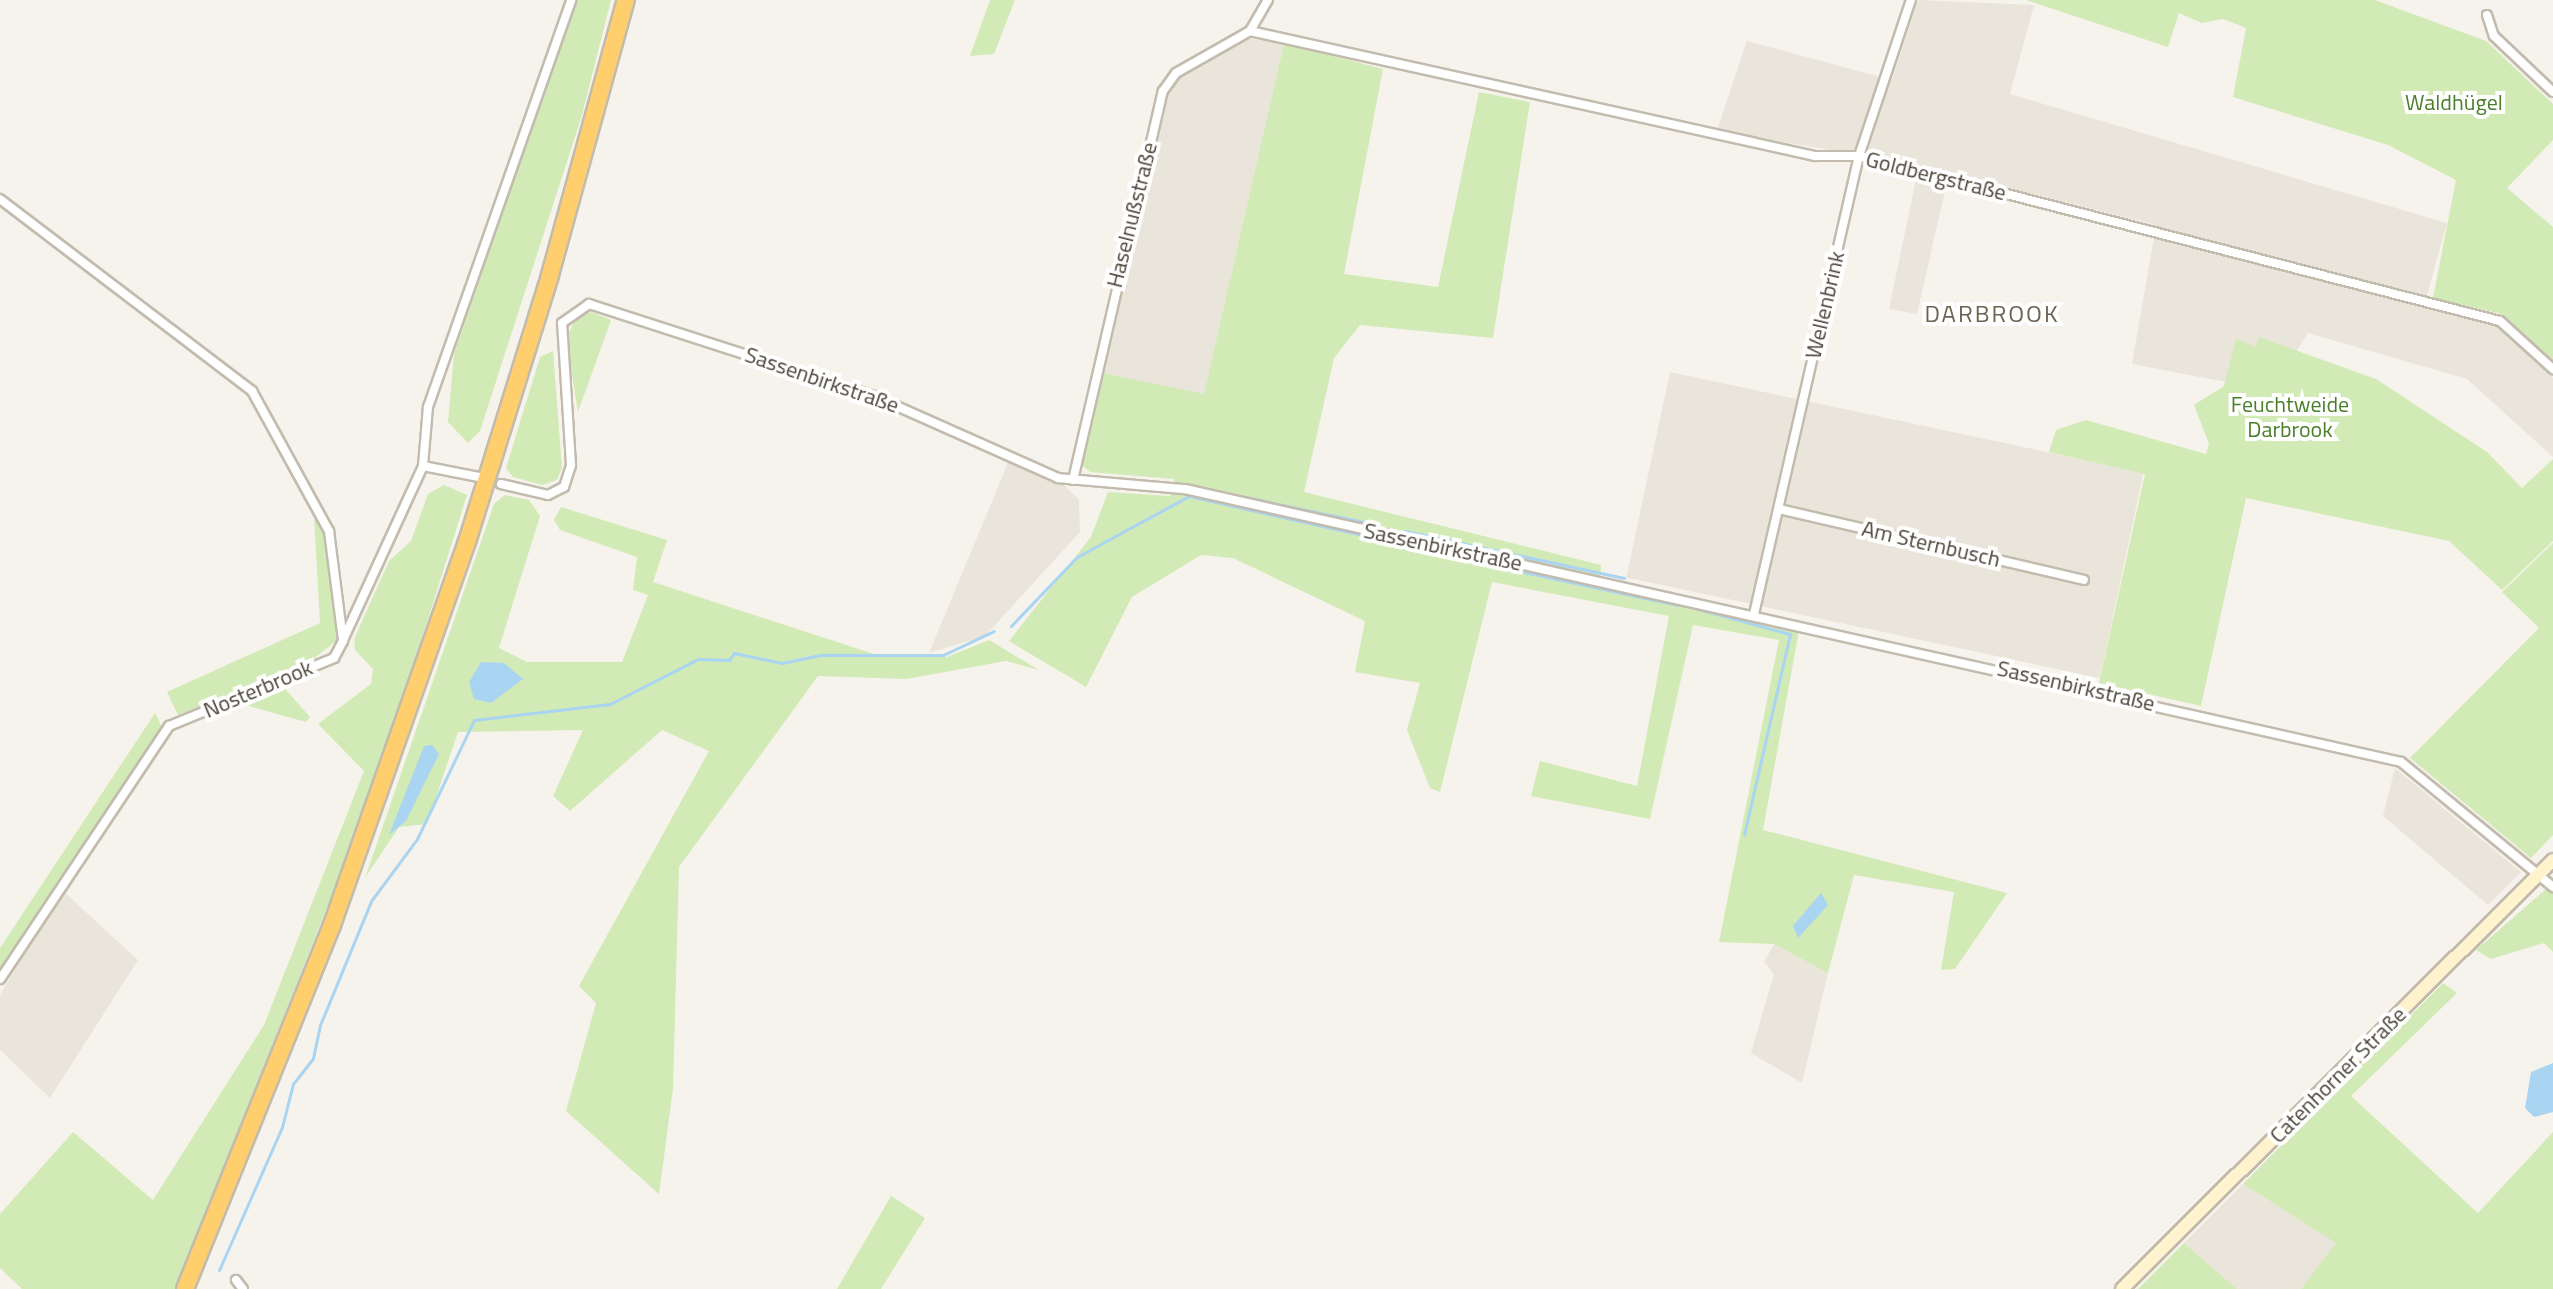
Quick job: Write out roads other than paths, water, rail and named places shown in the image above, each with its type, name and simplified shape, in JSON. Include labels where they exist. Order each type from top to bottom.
[{"type":"highway","points":[[185,1289],[332,925],[457,571],[550,275],[626,0]]},
{"type":"street","points":[[343,641],[423,466],[428,407],[571,0]]},
{"type":"street","points":[[1250,31],[1268,0]]},
{"type":"street","name":"Wellenbrink","points":[[1754,614],[1859,156],[1911,0]]},
{"type":"street","points":[[2487,15],[2494,36],[2552,89]]},
{"type":"street","name":"Goldbergstraße","points":[[1250,31],[1815,156],[1859,156],[2500,321],[2553,369]]},
{"type":"street","name":"Haselnußstraße","points":[[1073,480],[1163,91],[1176,73],[1250,31]]},
{"type":"street","points":[[0,199],[252,391],[329,531],[343,641]]},
{"type":"street","name":"Sassenbirkstraße","points":[[501,484],[548,495],[564,487],[571,465],[559,341],[562,323],[589,304],[874,396],[1073,480],[1185,489],[1754,614],[2401,762],[2553,887]]},
{"type":"street","points":[[423,466],[479,477]]},
{"type":"street","name":"Am Sternbusch","points":[[1779,509],[2084,580]]},
{"type":"street","name":"Nosterbrook","points":[[0,979],[169,726],[334,658],[343,641]]},
{"type":"street","name":"Catenhorner Straße","points":[[2122,1289],[2553,860]]},
{"type":"street","points":[[236,1280],[243,1289]]},
{"type":"water","points":[[481,662],[504,663],[523,679],[491,703],[474,699],[469,682]]},
{"type":"water","points":[[432,745],[439,754],[406,821],[389,835],[424,746]]},
{"type":"water","points":[[1821,893],[1828,905],[1798,938],[1793,926]]},
{"type":"water","points":[[2553,1063],[2553,1112],[2534,1117],[2525,1108],[2531,1072]]},
{"type":"waterway","points":[[1099,477],[1232,494]]},
{"type":"waterway","points":[[1011,626],[1077,557],[1189,496],[1380,539]]},
{"type":"waterway","points":[[1245,497],[1378,525]]},
{"type":"waterway","points":[[1405,531],[1624,578]]},
{"type":"waterway","points":[[1397,543],[1510,568]]},
{"type":"waterway","points":[[1524,572],[1678,605]]},
{"type":"waterway","points":[[1691,607],[1790,634],[1744,835]]},
{"type":"waterway","points":[[219,1270],[282,1127],[293,1084],[313,1058],[320,1025],[371,901],[417,839],[474,720],[610,704],[698,659],[729,660],[734,653],[782,663],[821,655],[943,655],[994,631]]},
{"type":"district","name":"DARBROOK","points":[[1992,314]]},
{"type":"park label","name":"Waldhügel","points":[[2454,103]]},
{"type":"park label","name":"Feuchtweide Darbrook","points":[[2290,416]]}]
